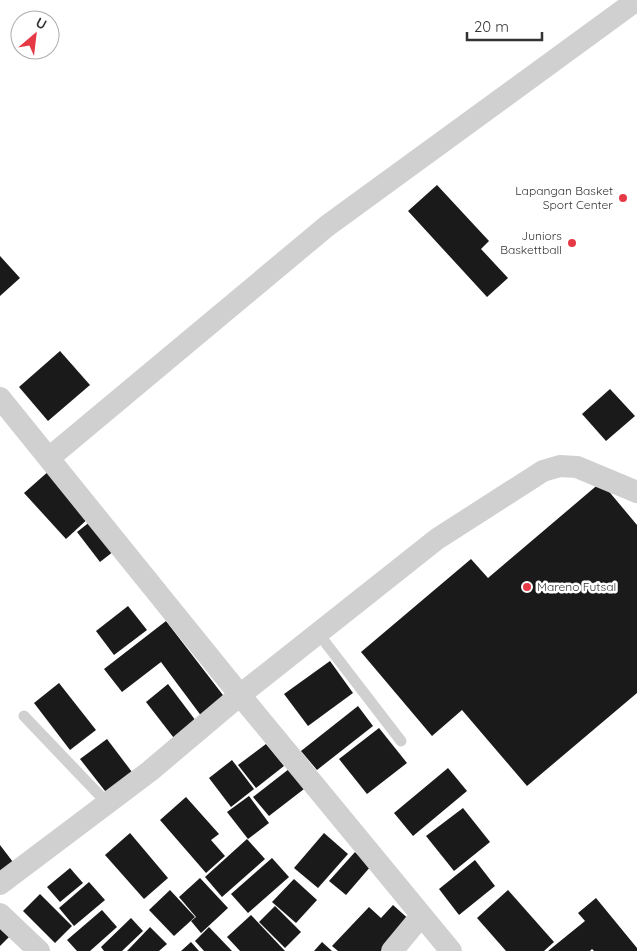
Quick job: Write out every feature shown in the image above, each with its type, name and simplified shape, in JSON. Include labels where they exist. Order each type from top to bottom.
[{"type":"street","points":[[49,458],[326,226],[637,0]]},
{"type":"street","points":[[0,398],[240,695],[451,951]]},
{"type":"street","points":[[0,884],[150,771],[240,695],[437,539],[543,471],[560,466],[577,468],[637,492]]},
{"type":"street","points":[[0,914],[39,951]]},
{"type":"street","points":[[392,951],[421,916]]},
{"type":"lane","points":[[318,633],[401,740]]},
{"type":"lane","points":[[24,716],[107,803]]},
{"type":"building","points":[[437,185],[489,241],[481,249],[508,278],[487,297],[408,211]]},
{"type":"building","points":[[0,256],[20,278],[0,296]]},
{"type":"building","points":[[60,351],[90,385],[48,421],[19,387]]},
{"type":"building","points":[[610,389],[635,416],[606,441],[582,414]]},
{"type":"building","points":[[50,470],[91,516],[66,539],[24,493]]},
{"type":"building","points":[[601,482],[637,525],[637,693],[527,786],[462,710],[432,736],[361,652],[471,559],[488,578]]},
{"type":"building","points":[[91,521],[114,551],[100,562],[77,532]]},
{"type":"building","points":[[128,606],[147,630],[114,655],[96,631]]},
{"type":"building","points":[[166,621],[226,699],[202,717],[161,662],[122,692],[104,669]]},
{"type":"building","points":[[330,661],[353,693],[308,726],[284,694]]},
{"type":"building","points":[[59,683],[96,730],[70,750],[34,703]]},
{"type":"building","points":[[168,684],[199,725],[177,742],[146,702]]},
{"type":"building","points":[[358,706],[373,726],[317,770],[301,751]]},
{"type":"building","points":[[379,728],[407,763],[367,794],[339,759]]},
{"type":"building","points":[[107,739],[135,776],[109,796],[80,759]]},
{"type":"building","points":[[266,744],[284,766],[256,788],[238,765]]},
{"type":"building","points":[[232,760],[254,789],[231,807],[209,778]]},
{"type":"building","points":[[448,768],[467,791],[413,836],[394,813]]},
{"type":"building","points":[[289,769],[304,789],[269,816],[253,797]]},
{"type":"building","points":[[249,796],[269,823],[248,839],[227,812]]},
{"type":"building","points":[[186,797],[219,834],[211,840],[225,856],[206,873],[160,820]]},
{"type":"building","points":[[463,808],[490,842],[454,871],[426,836]]},
{"type":"building","points":[[130,833],[168,878],[144,899],[105,855]]},
{"type":"building","points":[[324,833],[348,854],[318,888],[294,868]]},
{"type":"building","points":[[247,839],[265,859],[222,897],[205,877]]},
{"type":"building","points":[[0,845],[16,866],[0,878]]},
{"type":"building","points":[[355,852],[371,866],[346,895],[329,881]]},
{"type":"building","points":[[272,858],[289,877],[248,913],[231,894]]},
{"type":"building","points":[[475,860],[495,886],[459,915],[439,889]]},
{"type":"building","points":[[70,868],[83,883],[60,902],[47,887]]},
{"type":"building","points":[[200,878],[228,908],[201,933],[191,921],[196,917],[179,897]]},
{"type":"building","points":[[294,879],[317,900],[296,923],[272,902]]},
{"type":"building","points":[[89,882],[105,900],[74,926],[59,908]]},
{"type":"building","points":[[170,890],[195,917],[174,936],[149,910]]},
{"type":"building","points":[[508,890],[554,942],[544,951],[506,951],[477,918]]},
{"type":"building","points":[[40,894],[72,926],[55,943],[23,911]]},
{"type":"building","points":[[596,898],[637,948],[637,951],[594,951],[592,949],[590,951],[548,951],[585,921],[578,913]]},
{"type":"building","points":[[393,905],[412,922],[385,951],[338,951],[332,946],[369,907],[381,918]]},
{"type":"building","points":[[275,906],[301,932],[285,948],[259,922]]},
{"type":"building","points":[[102,910],[117,927],[90,951],[77,951],[67,940]]},
{"type":"building","points":[[251,915],[285,951],[240,951],[227,937]]},
{"type":"building","points":[[131,918],[143,931],[122,951],[104,951],[101,947]]},
{"type":"building","points":[[0,925],[10,936],[0,946]]},
{"type":"building","points":[[150,927],[167,944],[159,951],[127,951]]},
{"type":"building","points":[[209,927],[232,951],[204,951],[195,941]]},
{"type":"building","points":[[191,942],[199,951],[181,951]]},
{"type":"building","points":[[322,942],[332,951],[314,951]]},
{"type":"place","name":"Lapangan Basket Sport Center","points":[[623,198]]},
{"type":"place","name":"Juniors Baskettball","points":[[572,243]]},
{"type":"place","name":"Mareno Futsal","points":[[527,587]]}]
